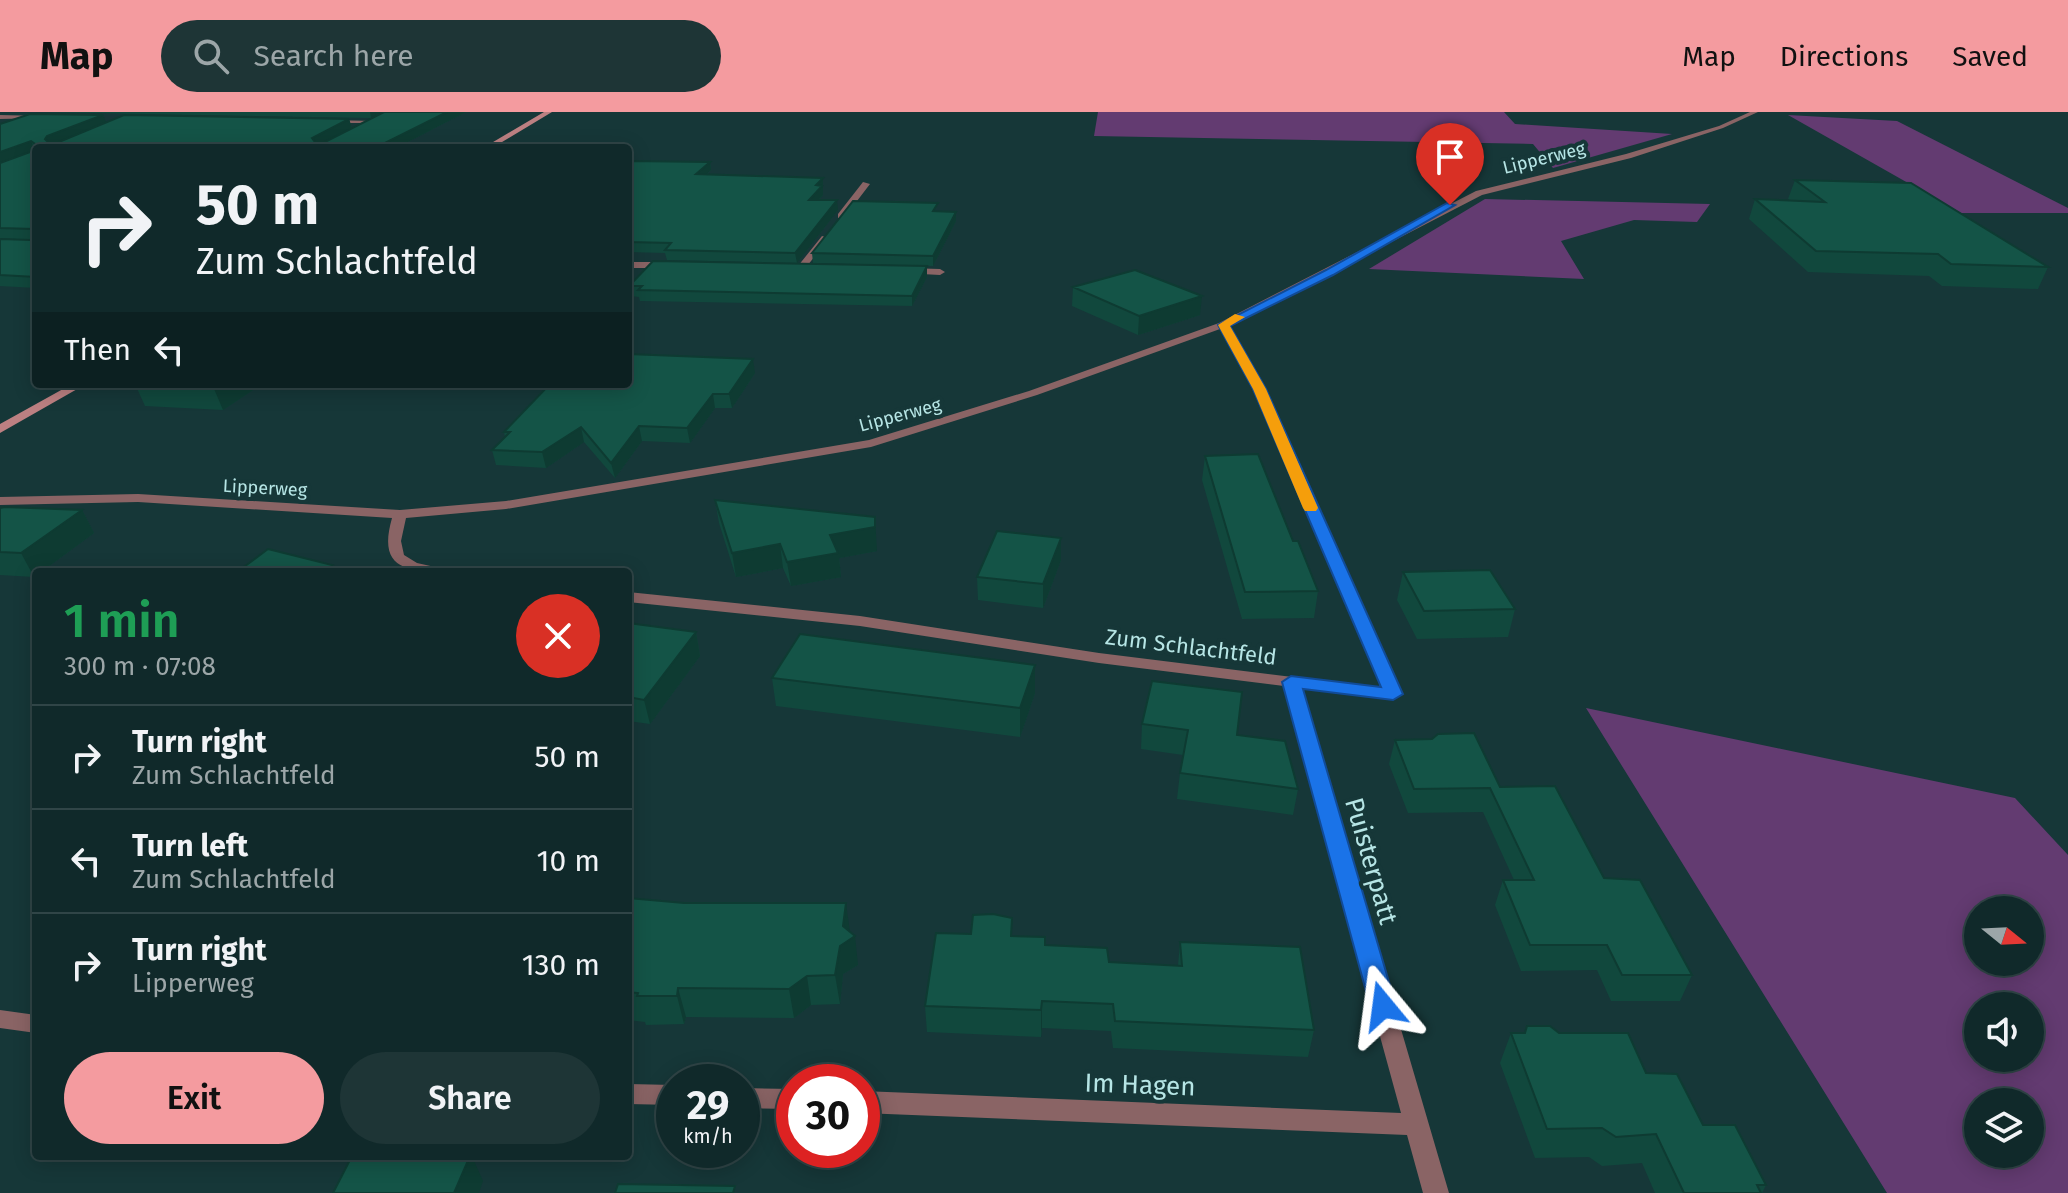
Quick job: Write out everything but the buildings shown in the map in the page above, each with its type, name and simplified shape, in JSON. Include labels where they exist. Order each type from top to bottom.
[{"type":"main road","points":[[494,144],[549,112]]},
{"type":"main road","points":[[0,429],[73,388]]},
{"type":"street","name":"Lipperweg","points":[[0,501],[138,498],[400,514],[506,505],[871,443],[1033,393],[1223,325],[1479,193],[1628,156],[1721,127],[1755,112]]},
{"type":"street","points":[[0,117],[44,118]]},
{"type":"street","points":[[349,135],[385,117]]},
{"type":"street","points":[[314,122],[375,123]]},
{"type":"street","points":[[838,220],[866,184]]},
{"type":"street","points":[[801,268],[829,232]]},
{"type":"street","points":[[632,265],[678,266]]},
{"type":"street","points":[[786,268],[817,268]]},
{"type":"street","points":[[894,271],[940,272]]},
{"type":"street","name":"Zum Schlachtfeld","points":[[632,597],[860,621],[1099,658],[1393,694],[1259,389],[1223,325]]},
{"type":"street","points":[[400,514],[392,539],[396,555],[408,566],[418,568]]},
{"type":"street","name":"Puisterpatt","points":[[1291,682],[1436,1193]]},
{"type":"street","points":[[0,1019],[32,1023]]},
{"type":"street","points":[[632,1094],[656,1095]]},
{"type":"street","name":"Im Hagen","points":[[880,1103],[1416,1124]]},
{"type":"shaded area","points":[[1098,112],[1504,112],[1515,124],[1672,134],[1553,168],[1533,144],[1094,136]]},
{"type":"shaded area","points":[[1788,115],[1897,121],[2068,208],[2068,213],[1961,213]]},
{"type":"shaded area","points":[[1485,199],[1710,204],[1697,222],[1634,220],[1561,241],[1584,279],[1369,269]]},
{"type":"shaded area","points":[[1586,708],[2015,798],[2068,855],[2068,1193],[1887,1193]]},
{"type":"slow traffic","points":[[1239,317],[1223,325],[1259,389],[1310,508]]},
{"type":"route","points":[[1383,1006],[1291,682],[1393,694],[1259,389],[1223,325],[1330,272],[1450,205]]}]
